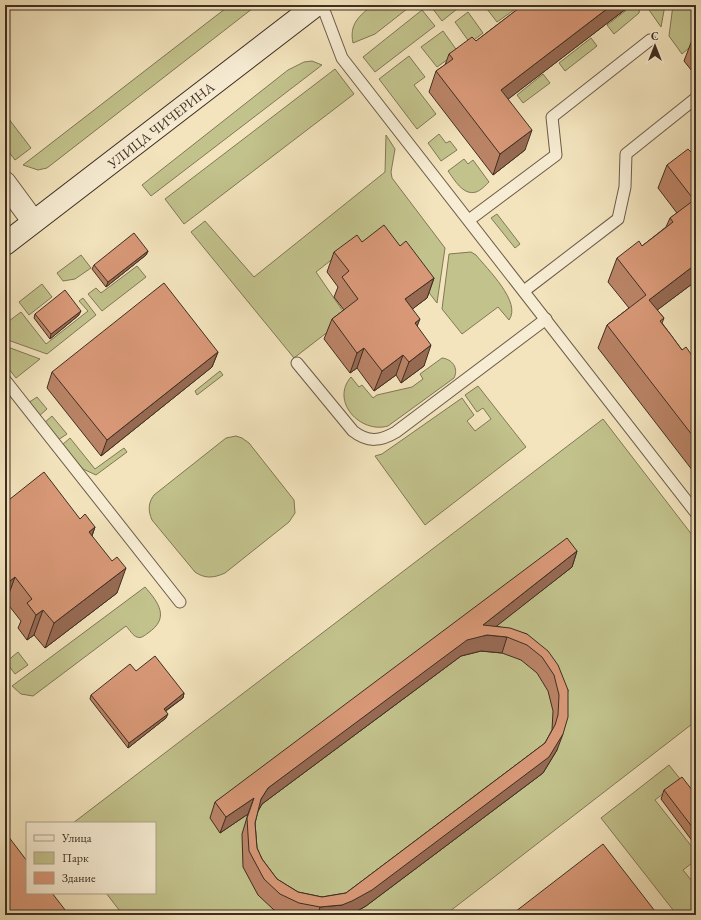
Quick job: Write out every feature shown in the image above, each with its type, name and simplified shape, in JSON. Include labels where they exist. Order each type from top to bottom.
[{"type":"main road","name":"УЛИЦА ЧИЧЕРИНА","points":[[5,244],[316,5]]},
{"type":"main road","points":[[5,183],[33,221]]},
{"type":"lane","points":[[322,5],[342,58],[696,513]]},
{"type":"lane","points":[[469,220],[556,155],[552,117],[650,40]]},
{"type":"lane","points":[[524,291],[618,219],[625,187],[626,154],[696,98]]},
{"type":"lane","points":[[297,362],[353,431],[366,439],[378,440],[386,438],[396,432],[546,319]]},
{"type":"lane","points":[[5,380],[180,602]]},
{"type":"green space","points":[[230,5],[257,5],[47,168],[38,170],[23,165]]},
{"type":"green space","points":[[373,5],[412,5],[375,34],[353,43],[352,31],[356,21]]},
{"type":"green space","points":[[430,5],[462,5],[442,21]]},
{"type":"green space","points":[[484,5],[516,5],[518,7],[497,22]]},
{"type":"green space","points":[[633,5],[640,5],[639,13],[614,34],[607,25]]},
{"type":"green space","points":[[647,5],[665,5],[661,27],[647,7]]},
{"type":"green space","points":[[673,5],[693,5],[696,9],[696,42],[682,54],[669,36]]},
{"type":"green space","points":[[422,10],[435,26],[375,72],[363,57]]},
{"type":"green space","points":[[468,12],[483,33],[470,43],[455,22]]},
{"type":"green space","points":[[443,31],[458,52],[437,67],[421,47]]},
{"type":"green space","points":[[591,38],[597,46],[565,71],[559,63]]},
{"type":"green space","points":[[409,56],[425,77],[414,85],[436,114],[417,129],[379,79]]},
{"type":"green space","points":[[312,61],[322,65],[151,196],[142,185],[288,70],[304,62]]},
{"type":"green space","points":[[335,69],[354,94],[184,224],[165,199]]},
{"type":"green space","points":[[543,74],[550,83],[523,103],[517,95]]},
{"type":"green space","points":[[5,114],[31,148],[15,160],[5,147]]},
{"type":"green space","points":[[439,134],[446,143],[450,141],[457,150],[441,161],[428,143]]},
{"type":"green space","points":[[386,135],[395,149],[391,172],[392,178],[445,248],[437,303],[402,258],[335,257],[316,272],[347,317],[294,358],[191,232],[205,221],[254,277],[385,172]]},
{"type":"green space","points":[[464,159],[468,164],[473,160],[489,182],[478,191],[471,193],[467,192],[459,186],[448,171]]},
{"type":"green space","points":[[497,214],[520,244],[515,248],[491,218]]},
{"type":"green space","points":[[471,252],[476,255],[502,286],[511,304],[512,313],[509,320],[498,307],[462,334],[442,309],[449,254]]},
{"type":"green space","points":[[81,255],[91,268],[75,279],[63,281],[57,273]]},
{"type":"green space","points":[[137,266],[146,277],[102,311],[88,294],[96,288],[101,293]]},
{"type":"green space","points":[[42,284],[52,297],[29,315],[19,302]]},
{"type":"green space","points":[[83,298],[96,315],[47,354],[5,339],[5,324],[21,312],[46,344],[88,311],[79,301]]},
{"type":"green space","points":[[5,346],[40,359],[16,378],[5,364]]},
{"type":"green space","points":[[442,358],[449,360],[454,365],[456,371],[454,378],[388,426],[378,427],[367,425],[351,414],[346,405],[344,396],[345,386],[351,377],[359,387],[362,385],[373,398],[377,395],[412,387],[423,379],[420,374]]},
{"type":"green space","points":[[220,371],[223,375],[197,395],[195,391]]},
{"type":"green space","points":[[478,386],[526,447],[425,525],[375,456],[382,454],[462,398],[474,415],[467,421],[475,431],[491,419],[483,408],[477,412],[465,395]]},
{"type":"green space","points":[[37,397],[47,409],[39,416],[28,403]]},
{"type":"green space","points":[[52,416],[67,434],[58,440],[44,423]]},
{"type":"green space","points":[[603,419],[696,540],[696,721],[445,915],[123,915],[107,894],[156,894],[156,822],[74,822]]},
{"type":"green space","points":[[236,436],[249,443],[294,500],[295,513],[289,522],[225,573],[213,577],[206,577],[195,572],[152,520],[149,510],[150,504],[154,495],[226,438]]},
{"type":"green space","points":[[70,438],[95,469],[124,448],[127,452],[96,475],[83,469],[62,445]]},
{"type":"green space","points":[[145,587],[160,610],[159,622],[148,633],[140,638],[134,635],[126,626],[33,696],[21,694],[12,686]]},
{"type":"green space","points":[[18,652],[28,665],[15,674],[6,662]]},
{"type":"green space","points":[[669,765],[681,780],[655,800],[696,852],[696,860],[683,870],[696,886],[696,915],[677,915],[601,818]]},
{"type":"building","points":[[523,5],[612,5],[501,90],[532,130],[500,154],[436,71],[453,59],[449,54],[472,37],[476,41]]},
{"type":"building","points":[[696,37],[696,46],[692,40]]},
{"type":"building","points":[[688,149],[691,152],[696,149],[696,264],[649,300],[664,318],[660,321],[682,350],[686,347],[696,361],[696,440],[607,325],[646,295],[617,258],[639,241],[642,246],[673,222],[670,218],[694,200],[667,165]]},
{"type":"building","points":[[384,225],[400,246],[406,241],[434,278],[405,299],[420,319],[415,323],[431,345],[409,362],[403,355],[382,371],[364,348],[357,353],[332,319],[358,299],[342,277],[349,271],[334,252],[357,235],[362,242]]},
{"type":"building","points":[[134,233],[148,251],[108,282],[94,265]]},
{"type":"building","points":[[164,283],[218,352],[107,440],[52,372]]},
{"type":"building","points":[[65,290],[81,311],[51,334],[35,314]]},
{"type":"building","points":[[44,472],[80,519],[85,514],[95,527],[89,532],[112,561],[117,557],[126,568],[54,623],[43,610],[36,615],[27,603],[32,599],[15,577],[10,581],[5,574],[5,503]]},
{"type":"building","points":[[567,538],[577,551],[483,625],[510,628],[527,634],[548,651],[558,665],[568,690],[568,717],[563,734],[549,757],[372,890],[342,905],[320,907],[299,903],[280,894],[264,879],[249,851],[247,818],[254,798],[226,817],[215,802]],"holes":[[[487,635],[507,637],[527,645],[542,657],[554,675],[559,695],[558,715],[555,725],[545,743],[346,893],[322,897],[298,892],[277,879],[262,859],[257,848],[255,823],[261,799],[268,788],[467,640]]]},
{"type":"building","points":[[155,656],[184,693],[164,709],[168,714],[129,743],[91,695],[130,664],[136,671]]},
{"type":"building","points":[[682,777],[696,795],[696,832],[664,790]]},
{"type":"building","points":[[5,832],[26,860],[26,894],[53,894],[69,915],[5,915]]},
{"type":"building","points":[[603,844],[658,915],[511,915]]}]
